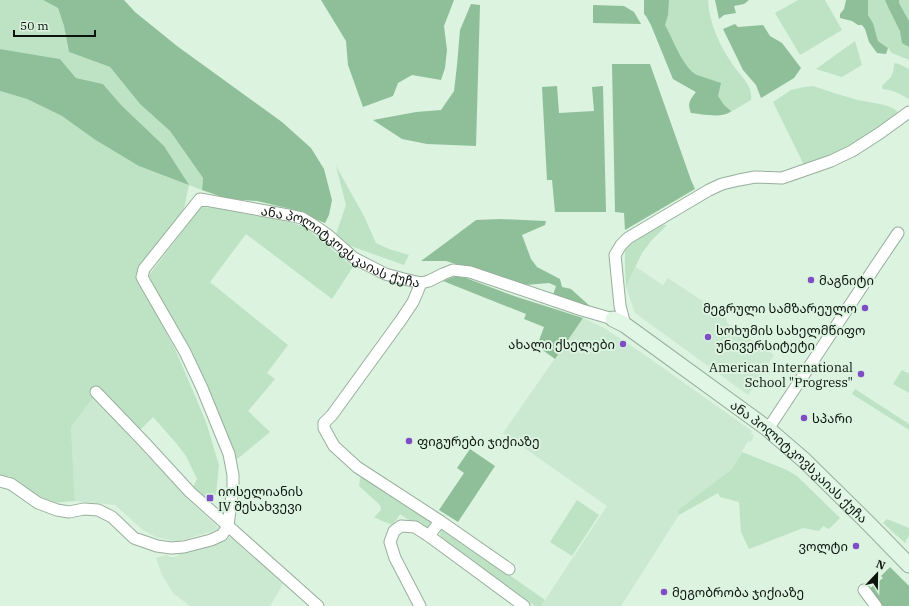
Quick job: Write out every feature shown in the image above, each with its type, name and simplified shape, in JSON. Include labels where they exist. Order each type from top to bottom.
[{"type":"street","points":[[619,322],[620,306],[615,254],[628,238],[709,190],[722,184],[755,177],[782,178],[831,161],[852,151],[909,112]]},
{"type":"street","name":"ანა პოლიტკოვსკაიას ქუჩა","points":[[228,526],[233,487],[233,475],[229,454],[186,352],[142,277],[144,269],[200,199],[302,218],[328,235],[354,258],[385,274],[421,283],[453,270],[470,272],[619,322],[768,429],[804,461],[868,523],[909,566]]},
{"type":"street","points":[[768,429],[870,273],[898,233]]},
{"type":"street","points":[[421,283],[413,302],[401,320],[332,415],[324,423],[324,428],[334,446],[357,467],[440,521],[509,569]]},
{"type":"street","points":[[96,392],[190,492],[318,606]]},
{"type":"street","points":[[0,481],[11,484],[38,503],[57,510],[69,512],[84,509],[98,510],[112,517],[134,538],[157,546],[171,548],[184,547],[211,540],[222,535],[228,526]]},
{"type":"street","points":[[428,536],[440,521]]},
{"type":"street","points":[[420,606],[395,558],[390,542],[394,531],[401,526],[415,527],[524,606]]},
{"type":"street","points":[[864,590],[876,606]]},
{"type":"shaded area","points":[[0,0],[43,0],[58,8],[64,26],[69,52],[110,67],[140,104],[170,131],[203,178],[202,190],[189,185],[184,209],[139,268],[139,281],[176,351],[206,422],[219,465],[216,495],[207,500],[193,487],[197,479],[186,456],[153,417],[140,430],[99,390],[71,427],[75,501],[52,503],[39,498],[9,476],[0,476],[0,91],[27,99],[62,116],[94,139],[122,106],[103,84],[76,78],[60,59],[0,49]]},
{"type":"shaded area","points":[[43,0],[124,0],[135,12],[177,46],[282,122],[311,148],[324,169],[332,200],[329,215],[325,223],[291,209],[257,201],[228,199],[202,190],[203,178],[170,131],[140,104],[110,67],[69,52],[64,26],[58,8]]},
{"type":"shaded area","points":[[321,0],[454,0],[444,26],[447,50],[445,68],[441,80],[412,75],[398,83],[393,96],[363,107],[348,65],[346,41]]},
{"type":"shaded area","points":[[644,0],[708,0],[710,18],[716,34],[728,58],[746,81],[750,90],[751,100],[729,113],[721,115],[691,113],[690,102],[696,92],[673,79],[651,25],[644,14]]},
{"type":"shaded area","points":[[644,0],[669,0],[668,15],[665,25],[679,53],[687,66],[697,75],[721,83],[718,96],[724,105],[731,111],[722,115],[691,113],[689,107],[690,102],[696,92],[673,79],[651,25],[644,14]]},
{"type":"shaded area","points":[[715,0],[749,0],[744,4],[734,6],[736,13],[724,15],[719,19]]},
{"type":"shaded area","points":[[798,0],[825,0],[842,30],[800,55],[775,13]]},
{"type":"shaded area","points":[[846,0],[868,0],[868,15],[873,23],[878,41],[888,48],[886,54],[877,53],[869,42],[865,29],[862,25],[858,25],[852,21],[840,18],[840,14],[844,9]]},
{"type":"shaded area","points":[[868,0],[909,0],[909,60],[892,53],[878,41],[873,23],[868,15]]},
{"type":"shaded area","points":[[885,0],[899,0],[899,3],[909,21],[909,47],[902,43],[900,31]]},
{"type":"shaded area","points":[[471,4],[480,5],[476,146],[427,144],[402,139],[373,120],[416,112],[441,110],[454,91],[460,30]]},
{"type":"shaded area","points":[[593,5],[624,6],[634,12],[641,24],[593,23]]},
{"type":"shaded area","points":[[735,24],[738,27],[763,25],[770,36],[782,43],[801,68],[794,78],[761,98],[756,85],[743,70],[723,29]]},
{"type":"shaded area","points":[[855,41],[862,65],[842,77],[816,69]]},
{"type":"shaded area","points":[[0,49],[60,59],[76,78],[103,84],[122,106],[164,146],[189,185],[139,166],[94,139],[62,116],[27,99],[0,91]]},
{"type":"shaded area","points":[[895,63],[909,69],[909,99],[897,92],[883,89],[882,87],[891,76]]},
{"type":"shaded area","points":[[612,64],[650,64],[695,189],[625,230],[624,213],[615,212]]},
{"type":"shaded area","points":[[557,86],[559,113],[594,111],[592,87],[603,86],[606,212],[555,212],[552,180],[547,180],[542,87]]},
{"type":"shaded area","points":[[813,86],[858,100],[888,106],[897,111],[897,115],[847,148],[805,167],[773,102],[791,90]]},
{"type":"shaded area","points":[[336,166],[364,216],[376,243],[409,255],[404,265],[348,245],[336,234],[346,205]]},
{"type":"shaded area","points":[[201,207],[217,208],[293,223],[305,227],[353,267],[332,299],[246,234],[210,282],[288,345],[267,373],[275,379],[248,411],[270,432],[236,460],[192,351],[154,289],[149,275]]},
{"type":"shaded area","points":[[500,219],[546,221],[545,225],[522,235],[531,259],[537,267],[560,279],[562,287],[571,289],[592,308],[553,295],[556,286],[549,283],[525,285],[446,261],[421,261],[476,220]]},
{"type":"shaded area","points":[[656,225],[667,225],[651,241],[642,253],[626,287],[625,259],[627,246],[630,242]]},
{"type":"shaded area","name":"სოხუმის სახელმწიფო უნივერსიტეტი","points":[[636,267],[663,285],[668,278],[725,316],[727,323],[774,355],[748,395],[635,313],[626,287]]},
{"type":"shaded area","points":[[456,276],[466,278],[517,297],[583,318],[555,359],[537,346],[544,327],[524,319],[526,314],[443,281]]},
{"type":"shaded area","points":[[583,318],[604,328],[639,351],[752,431],[751,434],[754,435],[751,442],[748,441],[732,469],[679,510],[679,515],[621,606],[541,606],[607,506],[503,433]]},
{"type":"shaded area","points":[[902,370],[909,374],[909,393],[893,384]]},
{"type":"shaded area","points":[[855,389],[909,424],[909,430],[852,394]]},
{"type":"shaded area","points":[[93,398],[193,504],[220,529],[177,542],[156,537],[143,530],[115,505],[75,501],[71,427]]},
{"type":"shaded area","points":[[470,449],[495,466],[458,522],[439,510],[464,473],[457,468]]},
{"type":"shaded area","points":[[742,452],[787,470],[797,476],[840,518],[829,529],[823,526],[819,531],[803,528],[749,549],[741,532],[739,502],[720,497],[718,493],[679,515],[678,510],[732,469]]},
{"type":"shaded area","points":[[361,474],[433,522],[431,528],[424,530],[400,514],[393,525],[374,517],[381,510],[380,505],[359,486]]},
{"type":"shaded area","points":[[577,500],[599,515],[572,556],[550,542]]},
{"type":"shaded area","points":[[887,519],[909,528],[909,535],[905,543],[883,523]]},
{"type":"shaded area","points":[[441,527],[545,600],[541,606],[535,606],[444,542],[440,535]]},
{"type":"shaded area","points":[[230,537],[234,538],[283,584],[270,606],[190,606],[173,593],[162,575],[156,558],[167,555],[170,557],[178,556],[179,553],[193,551]]},
{"type":"shaded area","points":[[890,567],[909,586],[909,606],[883,606],[869,589],[883,578],[881,576]]},
{"type":"place","name":"მაგნიტი","points":[[811,280]]},
{"type":"place","name":"მეგრული სამზარეულო","points":[[865,308]]},
{"type":"place","name":"სოხუმის სახელმწიფო უნივერსიტეტი","points":[[708,337]]},
{"type":"place","name":"ახალი ქსელები","points":[[623,344]]},
{"type":"place","name":"American International School \"Progress\"","points":[[861,374]]},
{"type":"place","name":"სპარი","points":[[804,418]]},
{"type":"place","name":"ფიგურები ჯიქიაზე","points":[[409,441]]},
{"type":"place","name":"იოსელიანის IV შესახვევი","points":[[210,498]]},
{"type":"place","name":"ვოლტი","points":[[856,546]]},
{"type":"place","name":"მეგობრობა ჯიქიაზე","points":[[664,592]]}]
